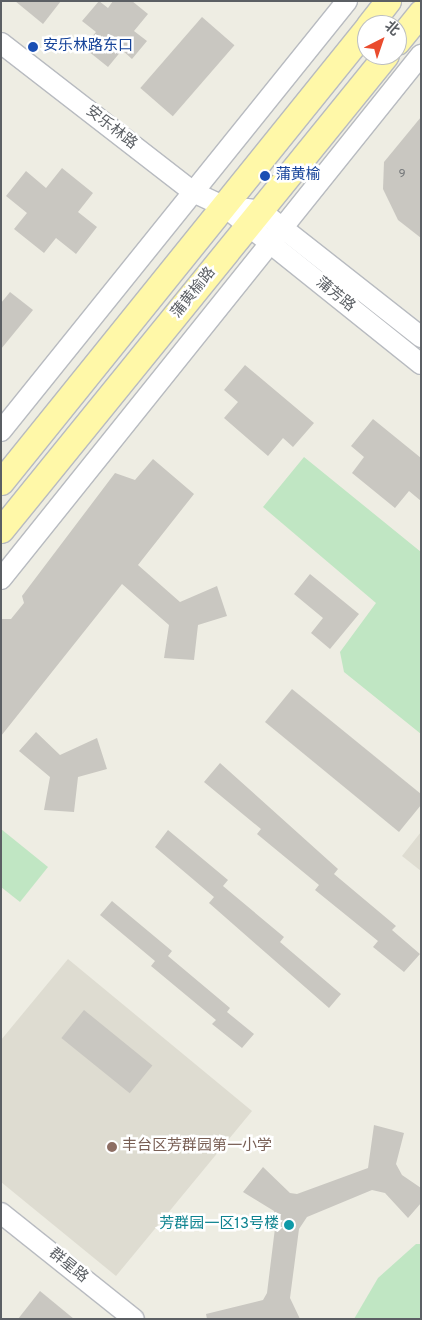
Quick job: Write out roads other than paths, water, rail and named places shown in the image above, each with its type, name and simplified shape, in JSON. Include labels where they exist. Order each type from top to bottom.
[{"type":"main road","name":"蒲黄榆路","points":[[377,15],[388,1]]},
{"type":"main road","points":[[407,30],[421,12]]},
{"type":"main road","name":"蒲黄榆路","points":[[1,482],[225,207],[357,40]]},
{"type":"main road","name":"蒲黄榆路","points":[[1,530],[378,65]]},
{"type":"street","points":[[1,431],[347,1]]},
{"type":"street","name":"安乐林路","points":[[1,43],[193,192],[255,219]]},
{"type":"street","points":[[1,579],[285,229],[421,55]]},
{"type":"street","name":"蒲芳路","points":[[255,219],[285,229],[421,337]]},
{"type":"street","name":"蒲芳路","points":[[255,219],[272,245],[421,364]]},
{"type":"street","name":"群星路","points":[[1,1213],[134,1319]]},
{"type":"place","name":"安乐林路东口","points":[[33,47]]},
{"type":"place","name":"蒲黄榆","points":[[265,176]]},
{"type":"place","name":"丰台区芳群园第一小学","points":[[112,1147]]},
{"type":"place","name":"芳群园一区13号楼","points":[[289,1225]]}]
